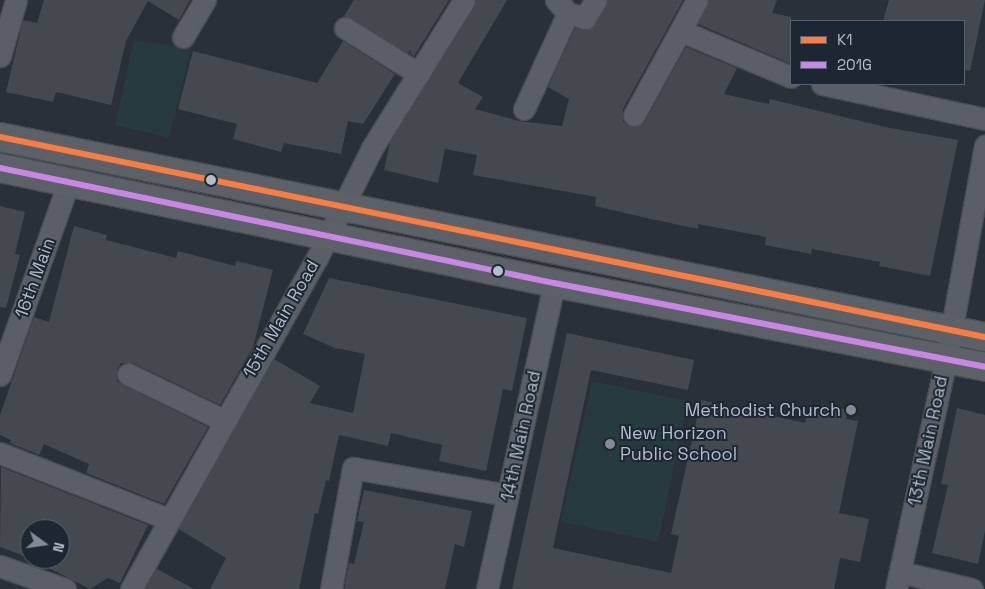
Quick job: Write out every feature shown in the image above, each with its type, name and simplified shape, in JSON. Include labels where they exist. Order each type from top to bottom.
[{"type":"main road","points":[[0,137],[985,337]]},
{"type":"main road","points":[[0,168],[327,234],[554,283],[985,367]]},
{"type":"street","points":[[0,56],[16,0]]},
{"type":"street","points":[[183,37],[205,0]]},
{"type":"street","name":"15th Main Road","points":[[131,589],[223,420],[317,258],[342,205],[464,0]]},
{"type":"street","points":[[524,109],[562,7],[585,18],[596,0]]},
{"type":"street","points":[[634,115],[698,0]]},
{"type":"street","points":[[345,28],[419,74]]},
{"type":"street","points":[[681,31],[760,62],[781,75],[790,77]]},
{"type":"street","points":[[827,85],[985,119]]},
{"type":"street","name":"13th Main Road","points":[[898,580],[952,331],[985,146]]},
{"type":"street","name":"16th Main","points":[[0,375],[69,181]]},
{"type":"street","name":"14th Main Road","points":[[488,589],[554,283]]},
{"type":"street","points":[[128,374],[223,420]]},
{"type":"street","points":[[0,453],[168,519]]},
{"type":"street","points":[[331,589],[353,468],[508,495]]},
{"type":"street","points":[[0,566],[20,582],[65,589]]},
{"type":"street","points":[[898,580],[972,589]]},
{"type":"green space","points":[[134,40],[191,48],[169,138],[115,125]]},
{"type":"green space","points":[[592,381],[688,401],[658,542],[561,522]]},
{"type":"building","points":[[44,0],[190,0],[179,20],[148,1],[126,41],[111,105],[56,92],[53,102],[6,92],[23,20],[37,23]]},
{"type":"building","points":[[354,0],[449,0],[414,56],[410,54],[411,49],[408,53],[344,16]]},
{"type":"building","points":[[476,0],[507,0],[458,83],[483,97],[475,109],[519,121],[562,126],[569,99],[548,87],[575,28],[589,30],[595,25],[608,0],[683,0],[623,109],[623,121],[628,126],[635,127],[645,121],[686,47],[737,68],[724,94],[769,104],[770,99],[885,127],[958,140],[930,276],[879,266],[880,262],[812,249],[811,254],[765,245],[766,237],[698,224],[698,229],[595,206],[596,197],[473,175],[477,155],[445,149],[438,183],[384,170],[390,143]]},
{"type":"building","points":[[709,0],[777,0],[772,13],[791,17],[790,64],[698,24]]},
{"type":"building","points":[[889,0],[985,0],[970,71],[965,70],[965,20],[883,20]]},
{"type":"building","points":[[343,41],[395,74],[363,124],[348,121],[341,154],[284,143],[281,152],[233,139],[237,124],[178,109],[193,51],[317,83]]},
{"type":"building","points":[[0,206],[25,212],[15,254],[20,255],[6,308],[0,307]]},
{"type":"building","points":[[74,226],[107,235],[106,240],[176,258],[178,251],[235,266],[236,261],[273,270],[253,347],[220,405],[133,363],[121,363],[117,369],[117,381],[123,385],[208,427],[164,504],[86,473],[89,464],[44,444],[39,455],[10,443],[11,440],[0,435],[0,415],[34,317],[49,322]]},
{"type":"building","points":[[329,278],[527,318],[512,391],[503,389],[486,471],[439,461],[442,445],[391,433],[388,446],[339,435],[329,481],[326,480],[318,514],[315,513],[299,589],[210,589],[226,558],[179,529],[274,359],[320,386],[310,403],[353,413],[365,354],[335,348],[303,334]]},
{"type":"building","points":[[567,333],[694,360],[688,390],[591,370],[553,548],[671,573],[679,536],[671,534],[701,400],[805,423],[808,411],[821,414],[822,404],[848,410],[846,419],[858,421],[839,513],[869,519],[860,562],[840,558],[834,589],[512,589]]},
{"type":"building","points":[[957,408],[985,415],[985,531],[978,564],[932,553],[948,485],[941,484]]},
{"type":"building","points":[[1,467],[148,525],[120,583],[108,578],[90,589],[51,569],[70,569],[70,519],[20,519],[20,554],[0,547]]},
{"type":"building","points":[[364,490],[472,511],[464,547],[455,544],[445,589],[344,589],[349,563],[354,564],[364,522],[357,521]]},
{"type":"building","points":[[157,569],[194,589],[145,589]]},
{"type":"transit line","name":"K1","points":[[0,137],[985,337]]},
{"type":"transit line","name":"201G","points":[[0,168],[554,283],[985,367]]},
{"type":"place","name":"Methodist Church","points":[[851,410]]},
{"type":"place","name":"New Horizon Public School","points":[[610,444]]}]
